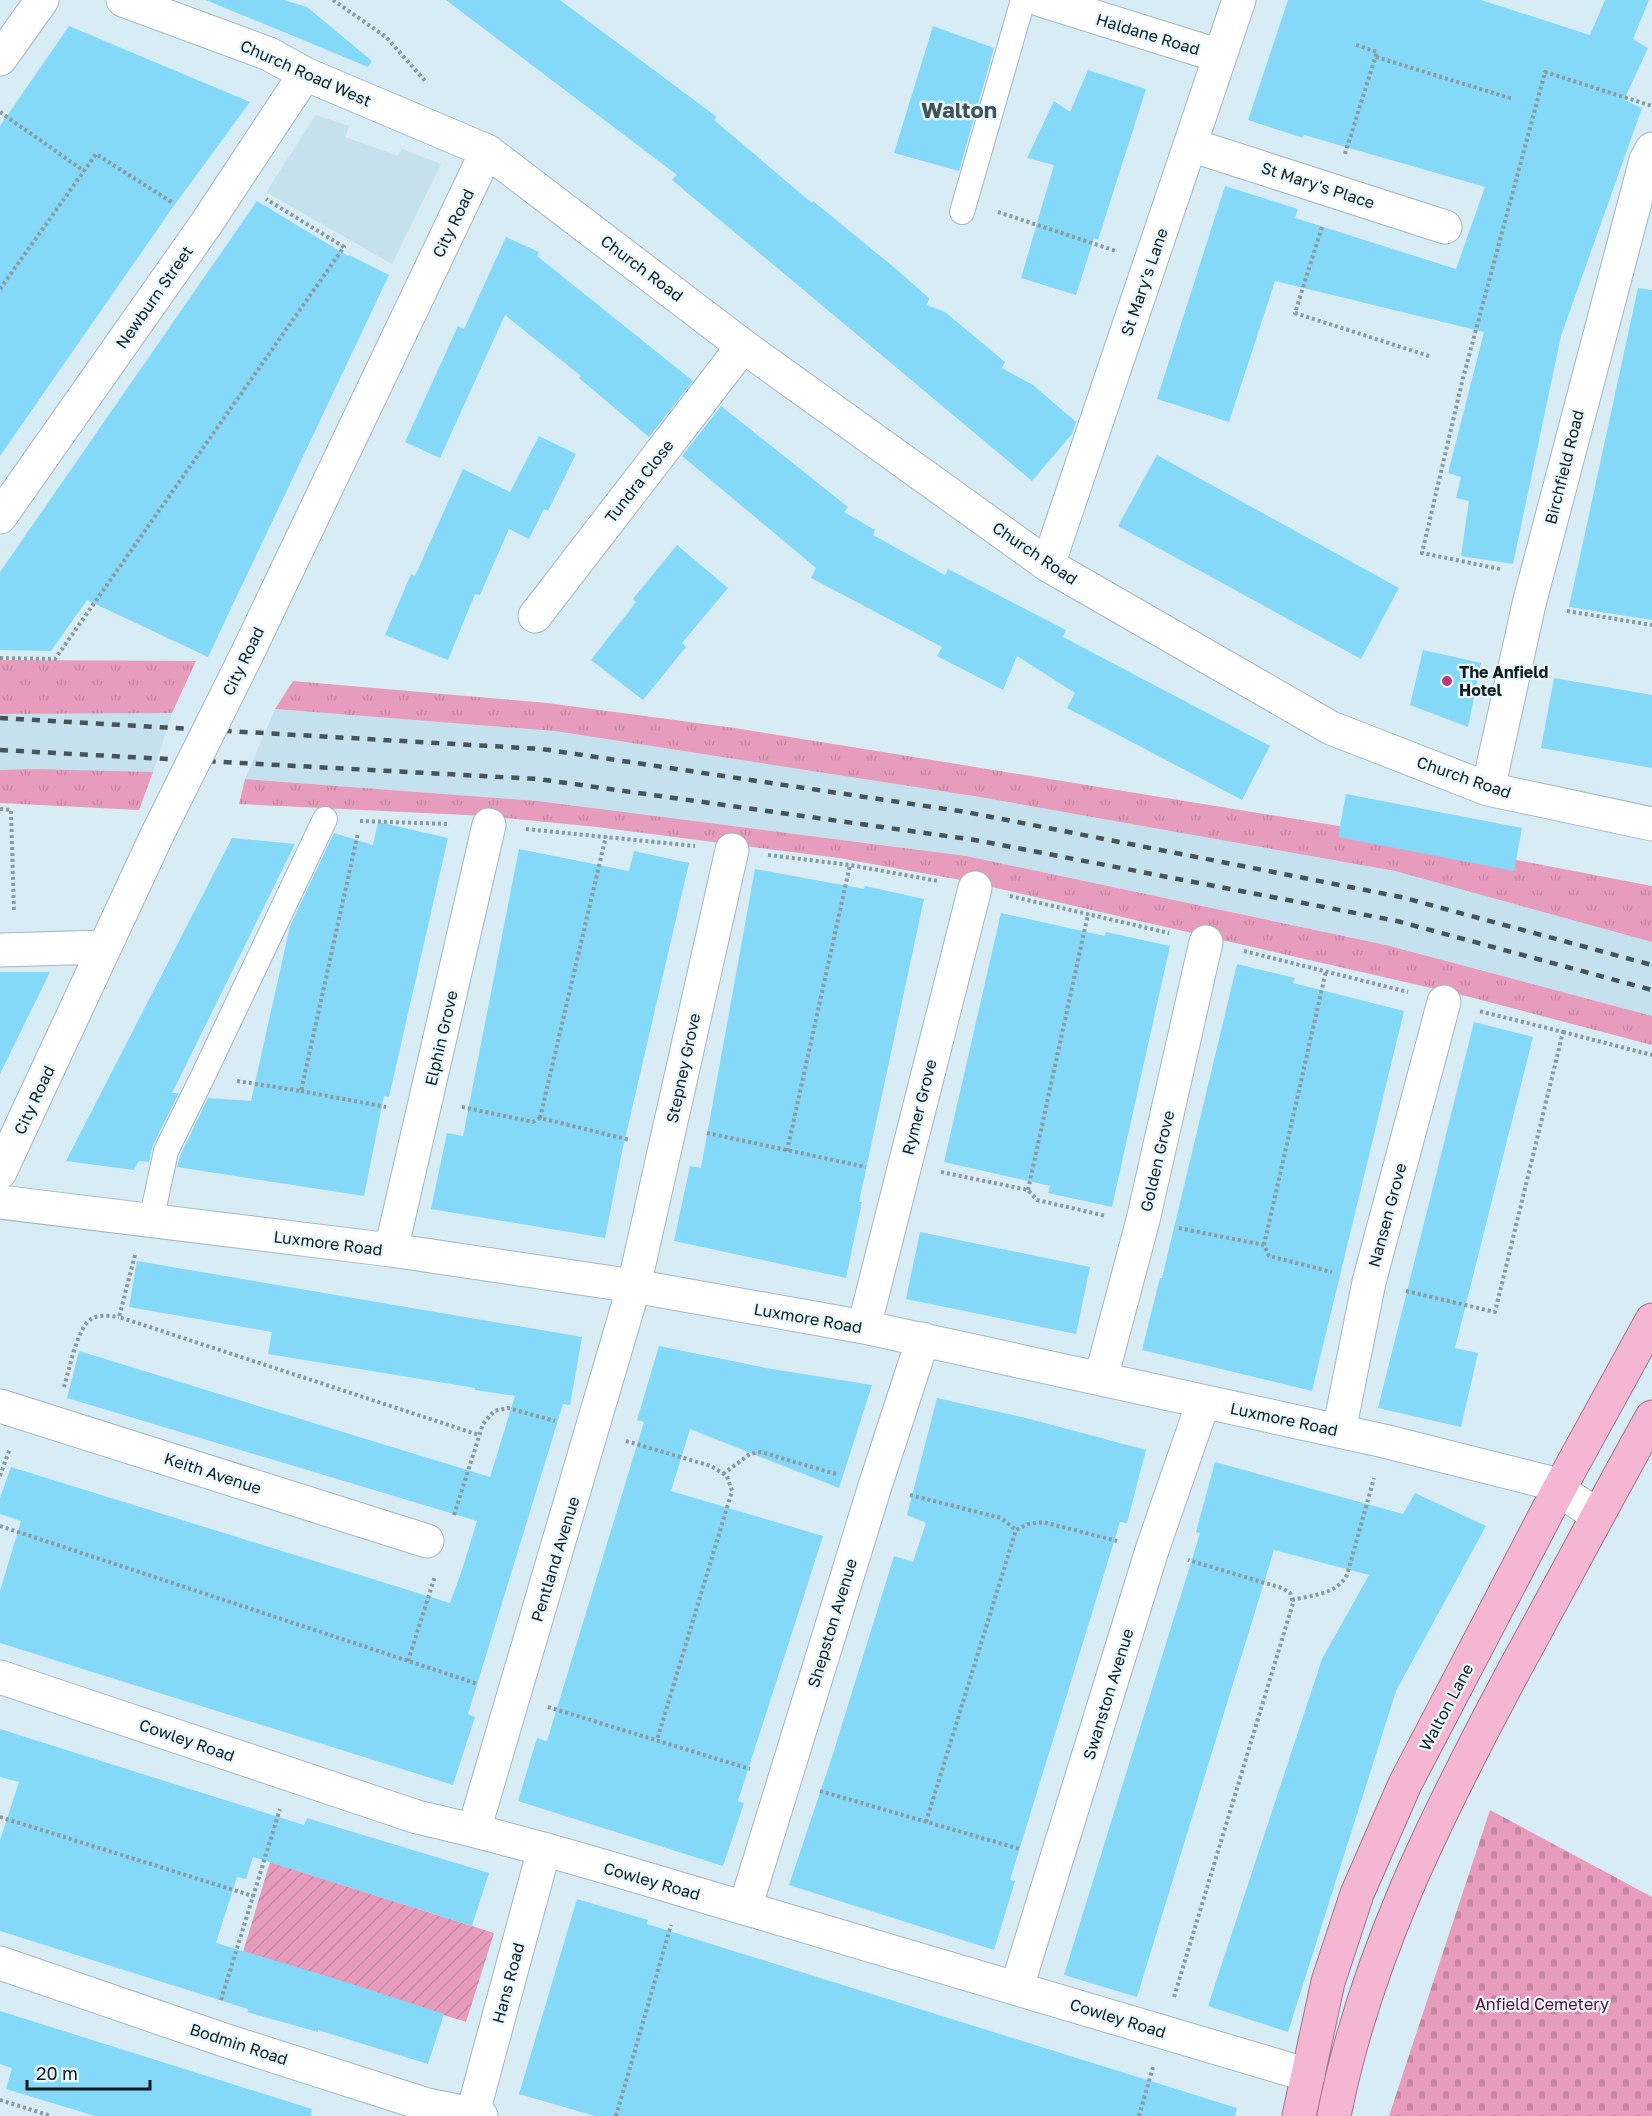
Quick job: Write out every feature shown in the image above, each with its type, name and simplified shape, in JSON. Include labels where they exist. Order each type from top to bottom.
[{"type":"highway","name":"Walton Lane","points":[[1299,2116],[1328,1982],[1357,1894],[1405,1784],[1558,1491],[1652,1320]]},
{"type":"highway","points":[[1334,2116],[1364,1999],[1401,1899],[1449,1794],[1597,1515],[1652,1418]]},
{"type":"street","points":[[0,59],[42,0]]},
{"type":"street","name":"Church Road West","points":[[123,0],[269,54],[305,74],[487,151]]},
{"type":"street","name":"Haldane Road","points":[[1041,0],[1220,56]]},
{"type":"street","name":"St Mary's Lane","points":[[1048,565],[1239,0]]},
{"type":"street","name":"Newburn Street","points":[[0,517],[206,224],[305,74]]},
{"type":"street","name":"St Mary's Place","points":[[1191,145],[1445,226]]},
{"type":"street","name":"Birchfield Road","points":[[1488,789],[1533,590],[1646,160],[1652,149]]},
{"type":"street","name":"Church Road","points":[[487,151],[743,346],[1048,565],[1331,729],[1488,789],[1652,824]]},
{"type":"street","name":"City Road","points":[[0,1172],[158,833],[249,650],[487,151]]},
{"type":"street","name":"Tundra Close","points":[[535,616],[743,346]]},
{"type":"street","name":"Elphin Grove","points":[[391,1250],[489,825]]},
{"type":"street","name":"Stepney Grove","points":[[634,1286],[732,850]]},
{"type":"street","name":"Rymer Grove","points":[[864,1328],[975,888]]},
{"type":"street","name":"Golden Grove","points":[[1101,1378],[1143,1222],[1206,942]]},
{"type":"street","points":[[8,949],[104,947]]},
{"type":"street","name":"Nansen Grove","points":[[1339,1431],[1369,1282],[1444,1002]]},
{"type":"street","name":"Luxmore Road","points":[[0,1202],[391,1250],[634,1286],[923,1339],[1384,1441],[1547,1482],[1597,1515]]},
{"type":"street","name":"Pentland Avenue","points":[[474,1830],[634,1286]]},
{"type":"street","name":"Shepston Avenue","points":[[745,1908],[875,1486],[923,1339]]},
{"type":"street","name":"Swanston Avenue","points":[[1017,1987],[1152,1550],[1203,1402]]},
{"type":"street","name":"Keith Avenue","points":[[0,1406],[427,1540]]},
{"type":"street","name":"Cowley Road","points":[[0,1677],[417,1817],[474,1830],[745,1908],[1308,2075]]},
{"type":"street","name":"Hans Road","points":[[475,2115],[544,1850]]},
{"type":"street","name":"Bodmin Road","points":[[0,1963],[210,2035],[427,2105],[475,2115]]},
{"type":"lane","points":[[962,212],[1023,0]]},
{"type":"lane","points":[[147,1221],[166,1150],[325,819]]},
{"type":"path","points":[[333,0],[386,37],[433,90]]},
{"type":"path","points":[[1375,57],[1513,99]]},
{"type":"path","points":[[1652,106],[1545,72],[1463,378],[1422,553],[1533,590],[1652,625]]},
{"type":"path","points":[[0,112],[84,171]]},
{"type":"path","points":[[0,289],[96,154],[206,224]]},
{"type":"path","points":[[0,658],[55,659],[344,247],[235,181]]},
{"type":"path","points":[[992,210],[1151,263]]},
{"type":"path","points":[[0,809],[11,810],[8,949]]},
{"type":"path","points":[[325,819],[489,825],[606,836],[850,865],[975,888],[1088,914],[1326,971],[1652,1055]]},
{"type":"path","points":[[301,1091],[360,821]]},
{"type":"path","points":[[540,1118],[606,836]]},
{"type":"path","points":[[787,1151],[850,865]]},
{"type":"path","points":[[1028,1190],[1088,914]]},
{"type":"path","points":[[1326,971],[1264,1245],[1269,1256],[1369,1282],[1495,1312],[1563,1032]]},
{"type":"path","points":[[203,1076],[533,1122],[540,1118],[904,1169],[1028,1190],[1036,1200],[1264,1245]]},
{"type":"path","points":[[119,1317],[147,1221]]},
{"type":"path","points":[[53,1422],[83,1327],[92,1318],[103,1315],[119,1317],[479,1435]]},
{"type":"path","points":[[1292,1600],[1333,1590],[1342,1585],[1347,1575],[1384,1441]]},
{"type":"path","points":[[210,2035],[290,1775]]},
{"type":"path","points":[[0,1817],[253,1896]]},
{"type":"path","points":[[616,2116],[681,1890]]},
{"type":"path","points":[[0,2100],[51,2116]]},
{"type":"shaded area","points":[[316,115],[349,126],[345,137],[398,156],[402,149],[441,164],[392,264],[266,192]]},
{"type":"shaded area","points":[[275,709],[555,731],[980,797],[1395,871],[1652,942],[1652,1016],[1386,945],[966,856],[538,801],[245,779]]},
{"type":"shaded area","points":[[172,713],[153,772],[0,770],[0,714]]},
{"type":"green space","points":[[0,660],[196,661],[172,713],[0,714]]},
{"type":"green space","points":[[293,681],[547,703],[735,728],[1345,827],[1652,886],[1652,942],[1395,871],[980,797],[555,731],[275,709]]},
{"type":"green space","points":[[0,770],[153,772],[139,810],[0,803]]},
{"type":"green space","points":[[245,779],[538,801],[966,856],[1386,945],[1652,1016],[1652,1045],[1466,996],[966,881],[839,858],[597,827],[486,816],[239,804]]},
{"type":"green space","name":"Anfield Cemetery","points":[[1490,1810],[1652,1897],[1652,2116],[1389,2116]]},
{"type":"green space","points":[[270,1862],[494,1933],[466,2022],[243,1952]]},
{"type":"building","points":[[206,0],[284,0],[307,7],[372,61],[368,67]]},
{"type":"building","points":[[446,0],[560,0],[717,117],[714,120],[929,298],[927,305],[945,312],[1005,362],[1002,368],[1033,385],[1076,422],[1072,434],[1032,481],[672,180],[677,175]]},
{"type":"building","points":[[1288,0],[1481,0],[1590,35],[1605,0],[1649,0],[1633,39],[1648,48],[1624,100],[1642,108],[1561,336],[1513,564],[1461,556],[1469,501],[1456,498],[1461,477],[1448,473],[1484,332],[1275,281],[1229,422],[1157,399],[1225,186],[1298,209],[1295,218],[1456,269],[1485,187],[1304,135],[1303,138],[1248,120]]},
{"type":"building","points":[[69,26],[250,102],[173,207],[0,456],[0,126]]},
{"type":"building","points":[[933,26],[994,48],[959,171],[894,153]]},
{"type":"building","points":[[1088,70],[1146,89],[1098,240],[1094,238],[1076,295],[1021,278],[1054,165],[1027,158],[1054,101],[1070,112]]},
{"type":"building","points":[[257,201],[348,256],[389,275],[208,657],[87,600],[51,651],[0,650],[0,572]]},
{"type":"building","points":[[506,237],[539,252],[537,256],[693,381],[649,437],[579,378],[581,376],[505,315],[440,458],[405,442],[458,326],[464,329]]},
{"type":"building","points":[[1638,288],[1652,290],[1652,620],[1569,607]]},
{"type":"building","points":[[721,406],[848,507],[844,512],[875,530],[873,535],[945,575],[948,569],[1066,630],[1063,637],[1270,746],[1242,800],[1067,708],[1075,693],[1017,656],[1003,690],[937,656],[942,647],[811,578],[816,568],[682,456]]},
{"type":"building","points":[[539,436],[576,454],[548,511],[544,509],[529,539],[509,529],[480,595],[475,594],[448,660],[385,635],[411,574],[415,576],[463,469],[510,492]]},
{"type":"building","points":[[1157,455],[1399,588],[1361,659],[1118,526]]},
{"type":"building","points":[[677,545],[728,588],[682,643],[686,647],[643,700],[591,660],[636,602],[633,599]]},
{"type":"building","name":"The Anfield Hotel","points":[[1423,650],[1481,663],[1468,727],[1410,705]]},
{"type":"building","points":[[1554,678],[1652,695],[1652,768],[1541,748]]},
{"type":"building","points":[[1346,794],[1522,828],[1514,871],[1338,837]]},
{"type":"building","points":[[378,822],[448,838],[389,1097],[384,1096],[364,1196],[177,1167],[208,1098],[251,1101],[290,926],[334,833],[373,845]]},
{"type":"building","points":[[232,838],[295,844],[172,1093],[179,1093],[153,1145],[149,1162],[139,1161],[134,1170],[66,1161]]},
{"type":"building","points":[[519,849],[629,871],[634,851],[689,863],[622,1152],[605,1238],[431,1209],[447,1133],[463,1136]]},
{"type":"building","points":[[755,869],[864,889],[865,886],[924,899],[859,1202],[862,1202],[846,1278],[674,1241],[690,1166],[701,1168]]},
{"type":"building","points":[[1001,913],[1105,936],[1106,932],[1170,946],[1112,1207],[1048,1193],[1050,1186],[944,1162]]},
{"type":"building","points":[[1237,964],[1295,978],[1293,983],[1404,1011],[1312,1391],[1142,1350],[1160,1278],[1162,1278]]},
{"type":"building","points":[[0,972],[50,972],[0,1074]]},
{"type":"building","points":[[1474,1022],[1533,1037],[1455,1348],[1478,1353],[1461,1427],[1378,1408]]},
{"type":"building","points":[[920,1232],[1090,1267],[1076,1334],[906,1299]]},
{"type":"building","points":[[137,1261],[582,1337],[570,1405],[563,1404],[468,1714],[475,1717],[453,1785],[0,1643],[0,1591],[21,1521],[0,1514],[0,1498],[11,1467],[450,1603],[462,1570],[477,1521],[67,1398],[79,1351],[490,1477],[515,1396],[268,1354],[272,1332],[129,1307]]},
{"type":"building","points":[[659,1346],[766,1368],[872,1385],[839,1488],[690,1429],[671,1491],[823,1536],[738,1801],[744,1803],[723,1866],[518,1801],[537,1738],[547,1741],[644,1422],[637,1420]]},
{"type":"building","points":[[937,1398],[1026,1418],[1146,1450],[1127,1523],[1120,1522],[1010,1880],[1015,1881],[994,1950],[789,1885],[832,1757],[894,1556],[913,1562],[926,1523],[907,1515]]},
{"type":"building","points":[[1215,1462],[1403,1514],[1415,1493],[1486,1526],[1396,1691],[1288,2032],[1208,2006],[1322,1659],[1369,1575],[1274,1550],[1137,1997],[1064,1975],[1200,1533],[1196,1532]]},
{"type":"building","points":[[0,1729],[304,1825],[307,1818],[489,1873],[472,1926],[253,1857],[246,1879],[237,1877],[216,1943],[444,2014],[428,2064],[318,2030],[318,2032],[247,2012],[248,2009],[0,1931],[0,1840],[19,1782],[0,1777]]},
{"type":"building","points":[[577,1899],[648,1920],[647,1924],[1237,2108],[1235,2116],[595,2116],[519,2094]]},
{"type":"building","points":[[0,2011],[312,2109],[311,2116],[95,2116],[6,2089],[12,2068],[0,2064]]},
{"type":"railway","points":[[0,718],[542,749],[966,812],[1401,897],[1652,965]]},
{"type":"railway","points":[[0,750],[538,779],[975,840],[1397,921],[1652,990]]},
{"type":"place","name":"The Anfield Hotel","points":[[1447,681]]},
{"type":"district","name":"Walton","points":[[959,110]]}]
